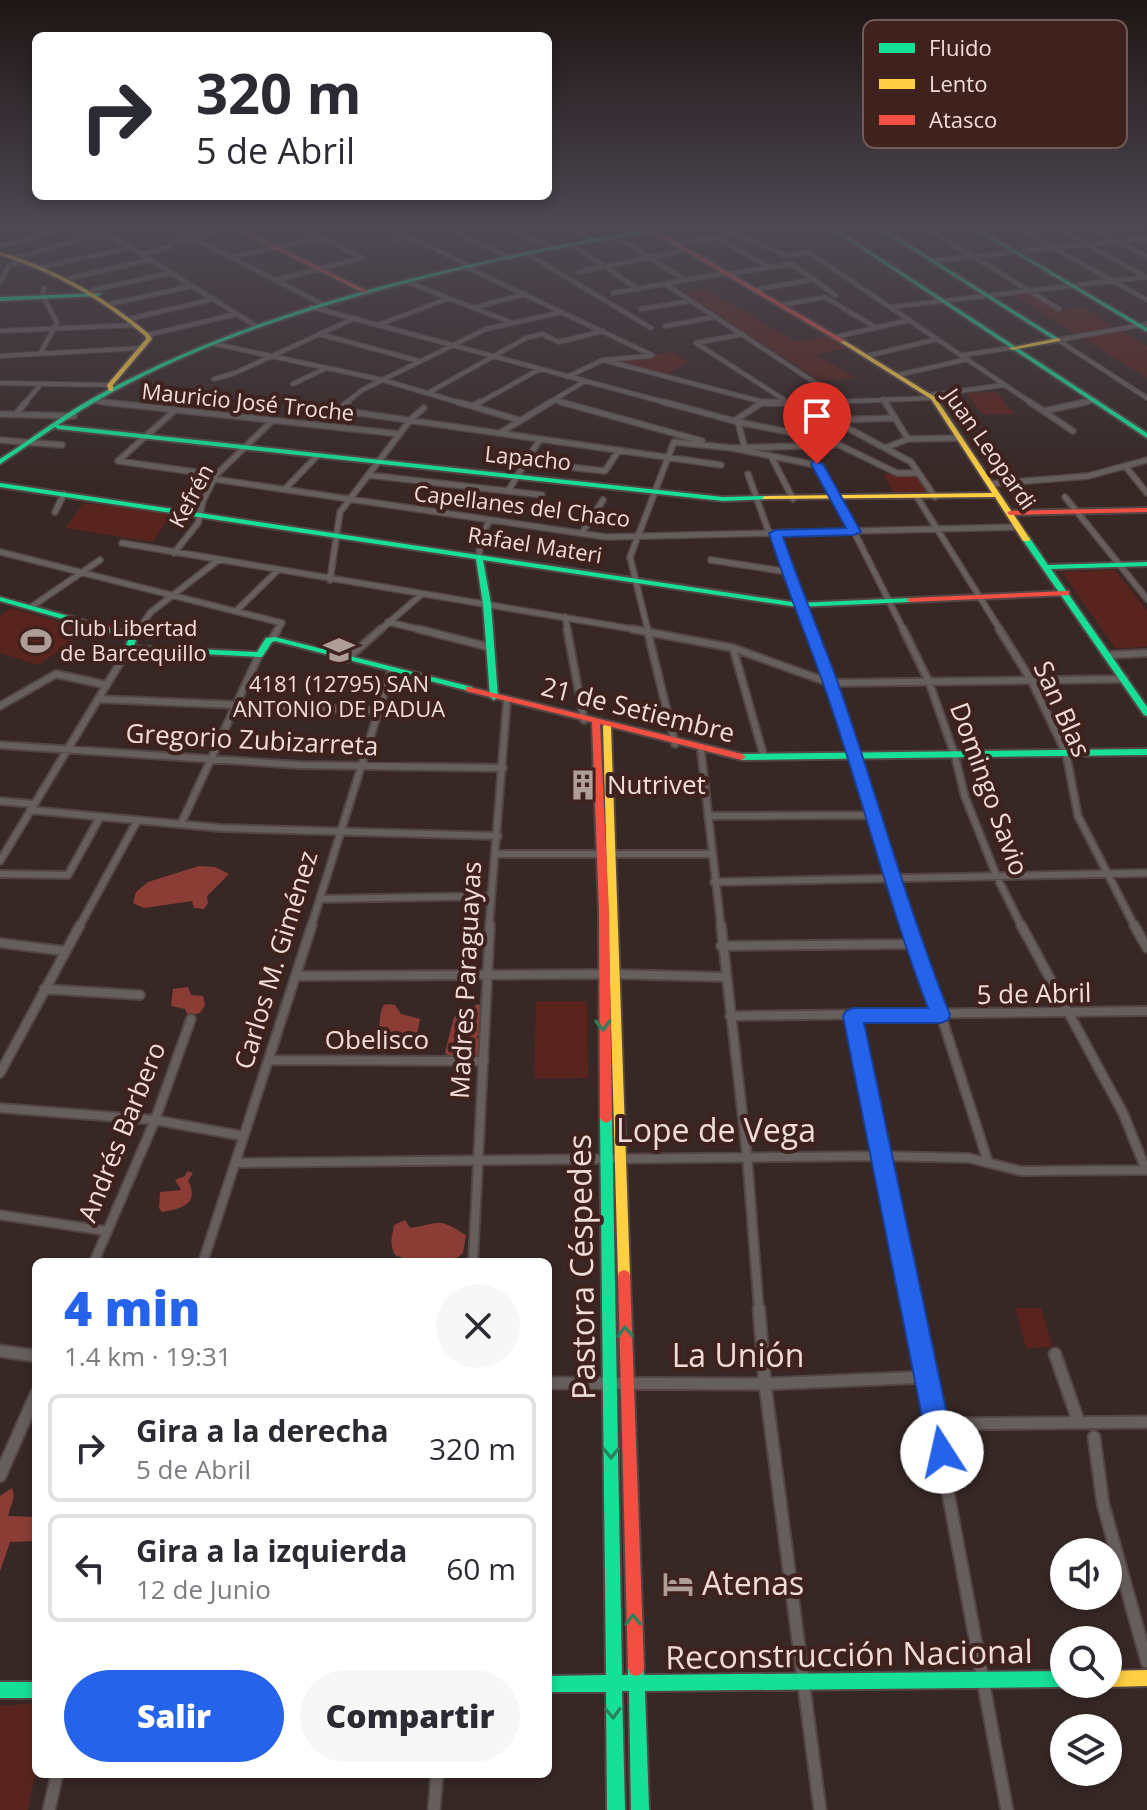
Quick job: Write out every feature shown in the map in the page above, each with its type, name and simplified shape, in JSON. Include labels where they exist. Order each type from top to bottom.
[{"type":"main road","points":[[0,462],[74,416],[113,384],[149,339],[121,312]]},
{"type":"main road","points":[[113,384],[130,381],[256,326],[297,312]]},
{"type":"main road","name":"Juan Leopardi","points":[[795,312],[931,397],[1147,713]]},
{"type":"main road","points":[[959,312],[1144,434]]},
{"type":"main road","points":[[1014,312],[1058,340]]},
{"type":"main road","points":[[1120,312],[1144,326]]},
{"type":"main road","points":[[1012,348],[1058,340]]},
{"type":"main road","name":"Lapacho","points":[[58,427],[755,500],[996,495]]},
{"type":"main road","name":"Rafael Materi","points":[[0,485],[798,605],[1066,593]]},
{"type":"main road","points":[[1010,513],[1147,510]]},
{"type":"main road","points":[[479,557],[487,604],[494,697]]},
{"type":"main road","points":[[1048,567],[1147,564]]},
{"type":"main road","points":[[0,599],[131,642],[259,655],[272,639]]},
{"type":"main road","name":"21 de Setiembre","points":[[272,639],[701,751],[735,757],[1147,752]]},
{"type":"main road","name":"Pastora Céspedes","points":[[602,724],[608,974],[627,1381],[640,1810]]},
{"type":"main road","name":"Pastora Céspedes","points":[[608,974],[605,1157],[616,1810]]},
{"type":"main road","points":[[1122,1679],[1147,1678]]},
{"type":"main road","name":"Reconstrucción Nacional","points":[[552,1684],[1050,1679]]},
{"type":"main road","points":[[0,1690],[32,1690]]},
{"type":"street","points":[[41,352],[53,329],[56,319],[53,312]]},
{"type":"street","points":[[0,331],[133,322],[167,312]]},
{"type":"street","points":[[337,312],[736,422],[841,445],[897,473],[918,473]]},
{"type":"street","points":[[378,325],[411,312]]},
{"type":"street","points":[[482,312],[512,322]]},
{"type":"street","points":[[561,312],[486,329],[355,394],[338,410],[721,465]]},
{"type":"street","points":[[564,312],[652,355],[603,360],[567,377]]},
{"type":"street","points":[[625,312],[651,328]]},
{"type":"street","points":[[708,312],[843,401]]},
{"type":"street","points":[[850,312],[877,328]]},
{"type":"street","points":[[899,312],[1073,431]]},
{"type":"street","points":[[147,335],[237,314],[256,326]]},
{"type":"street","points":[[665,326],[715,317]]},
{"type":"street","points":[[214,379],[355,318]]},
{"type":"street","points":[[835,337],[910,320]]},
{"type":"street","points":[[1058,340],[1144,326]]},
{"type":"street","points":[[428,393],[533,335],[542,334],[559,342],[603,331]]},
{"type":"street","points":[[319,334],[419,361]]},
{"type":"street","points":[[743,334],[696,343],[785,400]]},
{"type":"street","points":[[867,356],[938,339]]},
{"type":"street","points":[[1058,340],[1147,398]]},
{"type":"street","points":[[215,344],[383,380],[519,420]]},
{"type":"street","points":[[0,356],[141,348]]},
{"type":"street","points":[[898,375],[1012,348]]},
{"type":"street","points":[[603,360],[763,402],[931,397],[1004,385]]},
{"type":"street","points":[[293,384],[328,367]]},
{"type":"street","points":[[473,406],[540,369]]},
{"type":"street","points":[[500,433],[585,381]]},
{"type":"street","points":[[0,383],[113,384]]},
{"type":"street","points":[[16,414],[41,384]]},
{"type":"street","points":[[883,399],[908,439]]},
{"type":"street","points":[[554,400],[724,447]]},
{"type":"street","name":"Mauricio José Troche","points":[[94,401],[400,434]]},
{"type":"street","points":[[1044,411],[1093,401]]},
{"type":"street","points":[[736,422],[763,402]]},
{"type":"street","points":[[801,403],[911,462],[935,497]]},
{"type":"street","points":[[330,580],[340,512],[411,419],[424,408]]},
{"type":"street","points":[[145,436],[174,411]]},
{"type":"street","points":[[0,414],[74,416]]},
{"type":"street","points":[[834,420],[895,418]]},
{"type":"street","name":"Kefrén","points":[[174,553],[190,537],[215,477],[272,421]]},
{"type":"street","points":[[736,422],[745,449]]},
{"type":"street","name":"Capellanes del Chaco","points":[[145,436],[118,461],[489,521],[582,533],[637,538],[1019,527]]},
{"type":"street","points":[[885,448],[908,439],[960,438]]},
{"type":"street","points":[[508,491],[540,439]]},
{"type":"street","points":[[0,440],[37,440],[62,445]]},
{"type":"street","points":[[675,744],[630,557],[674,442],[745,449],[841,445]]},
{"type":"street","points":[[745,449],[771,456],[793,499]]},
{"type":"street","points":[[524,462],[605,471],[619,450]]},
{"type":"street","points":[[285,489],[317,456]]},
{"type":"street","name":"Domingo Savio","points":[[771,456],[821,466],[929,682],[955,756],[965,797],[997,877],[1123,1113],[1146,1170]]},
{"type":"street","points":[[989,484],[1083,476],[1147,460]]},
{"type":"street","points":[[1125,466],[1147,493]]},
{"type":"street","points":[[748,474],[755,500],[789,572],[798,605],[830,683],[913,944],[941,1015],[988,1162]]},
{"type":"street","points":[[368,475],[542,495]]},
{"type":"street","points":[[55,512],[64,494]]},
{"type":"street","name":"San Blas","points":[[917,497],[1031,680],[1066,753],[1078,816],[1147,948]]},
{"type":"street","points":[[1065,497],[1147,599]]},
{"type":"street","points":[[582,533],[603,500]]},
{"type":"street","points":[[479,557],[480,541],[489,521]]},
{"type":"street","points":[[122,543],[649,631],[733,648],[830,683],[1125,679]]},
{"type":"street","points":[[0,552],[282,623],[272,639]]},
{"type":"street","points":[[31,607],[100,560]]},
{"type":"street","points":[[711,560],[789,572]]},
{"type":"street","points":[[0,861],[147,616],[217,561]]},
{"type":"street","points":[[236,611],[277,571]]},
{"type":"street","points":[[347,659],[422,594]]},
{"type":"street","points":[[565,617],[584,720]]},
{"type":"street","points":[[388,622],[489,647]]},
{"type":"street","points":[[733,648],[764,757]]},
{"type":"street","points":[[1109,655],[1147,653]]},
{"type":"street","points":[[181,824],[259,655]]},
{"type":"street","name":"Carlos M. Giménez","points":[[204,1258],[297,976],[338,834],[391,671]]},
{"type":"street","points":[[0,706],[56,674],[106,685]]},
{"type":"street","points":[[98,699],[377,711]]},
{"type":"street","name":"Madres Paraguayas","points":[[473,1258],[491,896],[507,700]]},
{"type":"street","name":"Gregorio Zubizarreta","points":[[0,745],[359,767],[503,768]]},
{"type":"street","points":[[701,751],[724,977],[747,1155],[765,1384],[820,1810]]},
{"type":"street","points":[[0,801],[137,821],[338,834],[498,836]]},
{"type":"street","points":[[708,816],[871,815]]},
{"type":"street","points":[[0,874],[68,875],[100,817]]},
{"type":"street","points":[[0,1073],[137,821]]},
{"type":"street","points":[[496,854],[711,854]]},
{"type":"street","points":[[714,882],[1147,873]]},
{"type":"street","points":[[320,899],[491,896]]},
{"type":"street","points":[[0,943],[65,951]]},
{"type":"street","points":[[721,946],[913,944]]},
{"type":"street","points":[[297,976],[608,974],[724,977]]},
{"type":"street","points":[[44,989],[140,995]]},
{"type":"street","name":"5 de Abril","points":[[730,1016],[1147,1011]]},
{"type":"street","points":[[853,1016],[928,1377],[1007,1810]]},
{"type":"street","name":"Andrés Barbero","points":[[96,1258],[155,1120],[191,1019]]},
{"type":"street","name":"Obelisco","points":[[270,1060],[484,1061]]},
{"type":"street","points":[[0,1108],[155,1120],[243,1136]]},
{"type":"street","name":"Lope de Vega","points":[[235,1163],[747,1155],[882,1156],[969,1158],[1021,1171],[1146,1170]]},
{"type":"street","points":[[0,1215],[107,1231]]},
{"type":"street","points":[[0,1351],[32,1355]]},
{"type":"street","points":[[1055,1354],[1079,1423]]},
{"type":"street","name":"La Unión","points":[[552,1383],[765,1384],[928,1377]]},
{"type":"street","points":[[0,1476],[32,1403]]},
{"type":"street","points":[[937,1424],[1147,1422]]},
{"type":"street","points":[[1094,1437],[1103,1504],[1147,1662]]},
{"type":"street","points":[[49,1810],[56,1778]]},
{"type":"street","points":[[434,1810],[437,1778]]},
{"type":"shaded area","points":[[714,312],[746,312],[795,342],[831,336],[850,347],[816,355],[856,378],[821,381]]},
{"type":"shaded area","points":[[1042,312],[1090,312],[1113,326],[1076,334]]},
{"type":"shaded area","points":[[1119,330],[1147,346],[1147,378],[1084,339]]},
{"type":"shaded area","points":[[673,352],[688,362],[667,374],[612,361]]},
{"type":"shaded area","points":[[997,392],[1014,414],[983,415],[966,393]]},
{"type":"shaded area","points":[[918,473],[935,497],[896,497],[883,474]]},
{"type":"shaded area","points":[[83,503],[169,512],[166,515],[170,516],[153,542],[66,528]]},
{"type":"shaded area","points":[[1115,570],[1147,610],[1147,647],[1115,648],[1062,572]]},
{"type":"shaded area","name":"Club Libertad de Barcequillo","points":[[11,608],[87,630],[39,665],[0,653],[0,616]]},
{"type":"shaded area","points":[[199,866],[215,867],[229,874],[207,896],[208,903],[204,909],[194,908],[192,901],[144,908],[133,903],[136,892],[148,882]]},
{"type":"shaded area","points":[[188,987],[191,995],[203,996],[205,1005],[200,1013],[188,1016],[185,1009],[171,1006],[173,989]]},
{"type":"shaded area","points":[[536,1001],[587,1001],[588,1078],[534,1079]]},
{"type":"shaded area","points":[[390,1004],[395,1005],[401,1014],[420,1019],[417,1035],[397,1042],[376,1040],[382,1009]]},
{"type":"shaded area","points":[[478,1004],[486,1008],[488,1017],[480,1021],[483,1024],[481,1034],[476,1037],[482,1041],[481,1056],[473,1056],[466,1050],[467,1054],[461,1058],[449,1058],[445,1052],[454,1017]]},
{"type":"shaded area","points":[[187,1171],[193,1173],[188,1181],[192,1195],[190,1200],[182,1207],[162,1212],[159,1208],[160,1192],[181,1190],[175,1180],[185,1176]]},
{"type":"shaded area","points":[[405,1220],[410,1228],[438,1223],[449,1225],[466,1235],[463,1253],[457,1258],[404,1258],[395,1255],[392,1243],[394,1225]]},
{"type":"shaded area","points":[[1015,1308],[1041,1308],[1053,1347],[1026,1348]]},
{"type":"shaded area","points":[[12,1488],[14,1496],[8,1516],[32,1517],[32,1541],[10,1542],[0,1571],[0,1496]]},
{"type":"shaded area","points":[[32,1703],[34,1778],[28,1810],[0,1810],[0,1706]]},
{"type":"traffic: fast","points":[[0,462],[113,389],[178,358],[301,312]]},
{"type":"traffic: fast","points":[[960,312],[1147,436]]},
{"type":"traffic: fast","points":[[1014,312],[1058,340]]},
{"type":"traffic: fast","points":[[1117,312],[1147,330]]},
{"type":"traffic: fast","points":[[58,427],[723,499],[765,498]]},
{"type":"traffic: fast","points":[[0,485],[798,605],[910,600]]},
{"type":"traffic: fast","points":[[1026,539],[1147,713]]},
{"type":"traffic: fast","points":[[479,557],[487,604],[494,697]]},
{"type":"traffic: fast","points":[[1048,567],[1147,564]]},
{"type":"traffic: fast","points":[[0,599],[133,637],[129,648],[259,655],[269,640],[275,639],[469,689]]},
{"type":"traffic: fast","points":[[742,757],[1147,752]]},
{"type":"traffic: fast","points":[[606,1118],[616,1810]]},
{"type":"traffic: fast","points":[[636,1668],[640,1810]]},
{"type":"traffic: fast","points":[[552,1684],[1050,1679]]},
{"type":"traffic: fast","points":[[0,1690],[32,1690]]},
{"type":"traffic: slow","points":[[111,390],[110,385],[149,339],[119,312]]},
{"type":"traffic: slow","points":[[1012,348],[1058,340]]},
{"type":"traffic: slow","points":[[842,341],[933,398],[1026,539]]},
{"type":"traffic: slow","points":[[765,498],[996,495]]},
{"type":"traffic: slow","points":[[607,726],[624,1276]]},
{"type":"traffic: slow","points":[[1122,1679],[1147,1678]]},
{"type":"traffic: jam","points":[[793,312],[842,341]]},
{"type":"traffic: jam","points":[[1010,513],[1147,510]]},
{"type":"traffic: jam","points":[[910,600],[1066,593]]},
{"type":"traffic: jam","points":[[469,689],[742,757]]},
{"type":"traffic: jam","points":[[596,723],[604,910],[606,1118]]},
{"type":"traffic: jam","points":[[624,1276],[636,1668]]},
{"type":"place","name":"Club Libertad de Barcequillo","points":[[36,641]]},
{"type":"place","name":"4181 (12795) SAN ANTONIO DE PADUA","points":[[339,650]]},
{"type":"place","name":"Nutrivet","points":[[583,785]]},
{"type":"place","name":"Atenas","points":[[678,1584]]},
{"type":"route","points":[[817,464],[821,466],[854,532],[775,533],[798,605],[830,683],[913,944],[941,1015],[853,1016],[942,1452]]}]
